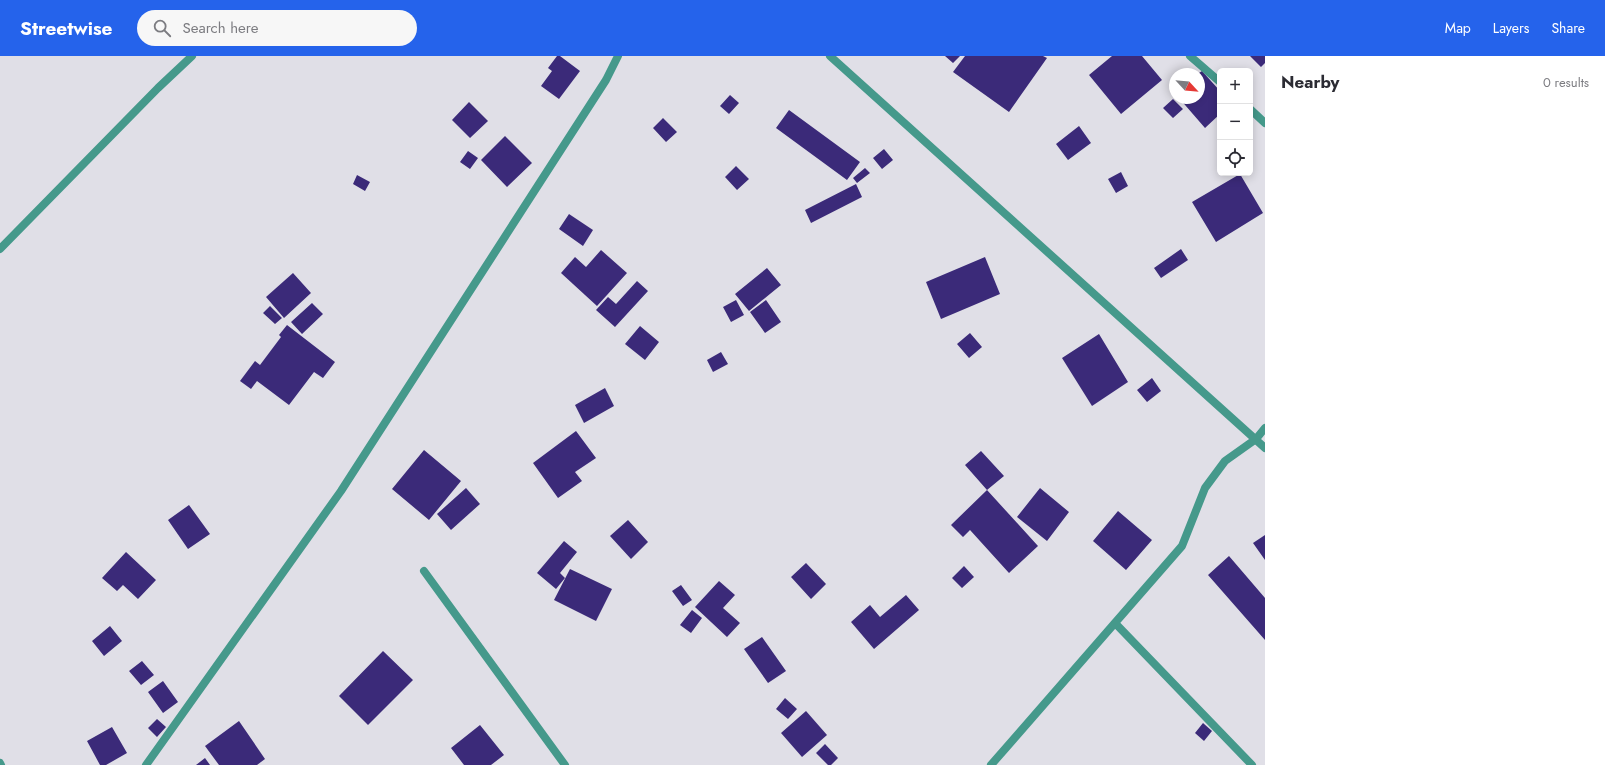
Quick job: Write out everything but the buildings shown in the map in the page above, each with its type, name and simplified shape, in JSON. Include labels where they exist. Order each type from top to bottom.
[{"type":"street","points":[[0,249],[158,88],[192,56]]},
{"type":"street","points":[[146,765],[341,491],[606,80],[618,56]]},
{"type":"street","points":[[830,56],[1265,448]]},
{"type":"street","points":[[1190,56],[1217,79]]},
{"type":"street","points":[[1253,112],[1265,123]]},
{"type":"street","points":[[991,765],[1182,546],[1204,488],[1225,461],[1256,439],[1265,428]]},
{"type":"street","points":[[424,572],[565,765]]},
{"type":"street","points":[[1115,623],[1252,765]]}]
